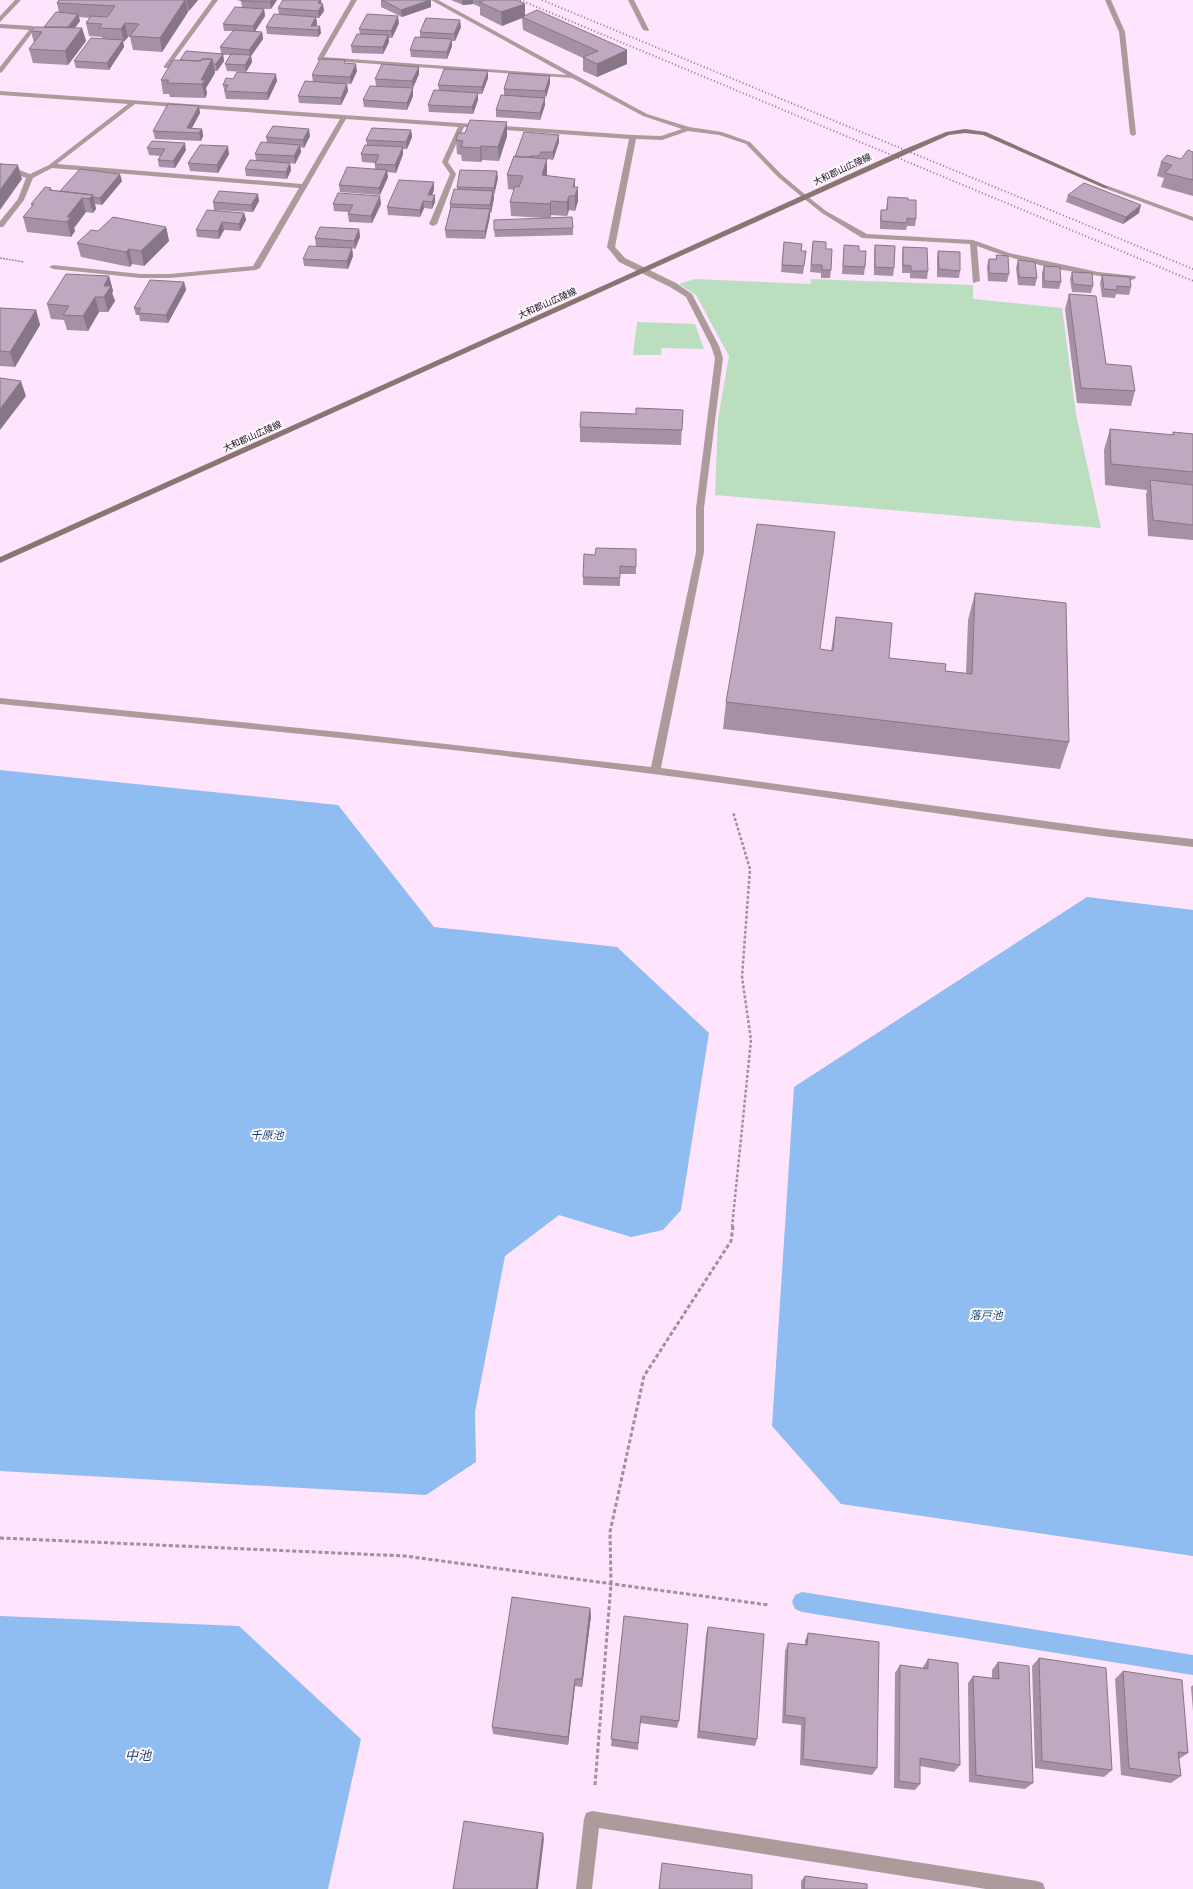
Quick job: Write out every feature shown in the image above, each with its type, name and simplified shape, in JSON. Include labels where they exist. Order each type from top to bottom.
[{"type":"main road","name":"大和郡山広陵線","points":[[0,560],[643,271],[906,150],[948,133],[964,130],[984,133],[1106,187]]},
{"type":"street","points":[[0,20],[18,0]]},
{"type":"street","points":[[166,68],[215,0]]},
{"type":"street","points":[[354,0],[320,59],[574,78]]},
{"type":"street","points":[[434,0],[574,78],[646,115],[688,128],[720,133],[748,142],[780,176],[805,197],[824,212],[865,236],[972,242],[1007,255],[1098,274],[1132,278]]},
{"type":"street","points":[[630,0],[646,30]]},
{"type":"street","points":[[1108,0],[1122,32],[1133,134]]},
{"type":"street","points":[[0,26],[33,28],[0,71]]},
{"type":"street","points":[[0,93],[633,137],[662,138],[688,128]]},
{"type":"street","points":[[0,226],[21,200],[30,177],[51,166],[133,103]]},
{"type":"street","points":[[52,267],[141,276],[170,276],[256,268],[344,117]]},
{"type":"street","points":[[433,224],[453,174],[445,162],[462,125]]},
{"type":"street","points":[[633,137],[611,247],[622,260],[673,285],[689,296],[715,346],[719,358],[700,508],[700,552],[655,771]]},
{"type":"street","points":[[0,165],[30,177]]},
{"type":"street","points":[[51,166],[304,186]]},
{"type":"street","points":[[1106,187],[1193,219]]},
{"type":"street","points":[[972,242],[976,281]]},
{"type":"street","points":[[0,701],[340,735],[655,771],[1104,833],[1193,843]]},
{"type":"street","points":[[584,1889],[592,1819],[1037,1889]]},
{"type":"path","points":[[592,1819],[610,1584],[610,1532],[644,1376],[731,1241],[751,1040],[742,977],[750,869],[723,780]]},
{"type":"path","points":[[0,1538],[406,1556],[769,1605]]},
{"type":"green space","points":[[695,279],[810,284],[811,279],[973,285],[973,299],[1062,308],[1076,414],[1101,528],[715,495],[718,419],[729,356],[696,295],[679,284]]},
{"type":"green space","points":[[637,322],[695,324],[704,349],[662,348],[661,355],[633,355]]},
{"type":"water","name":"千原池","points":[[0,770],[338,805],[434,927],[617,947],[709,1033],[681,1210],[663,1230],[631,1237],[559,1215],[505,1256],[475,1412],[476,1462],[426,1495],[0,1471]]},
{"type":"water","name":"落戸池","points":[[1087,897],[1193,910],[1193,1556],[841,1504],[772,1426],[794,1087]]},
{"type":"water","name":"中池","points":[[0,1616],[239,1626],[361,1739],[328,1889],[0,1889]]},
{"type":"building","points":[[59,0],[185,0],[160,38],[130,36],[139,24],[125,23],[121,29],[99,28],[102,24],[86,23],[91,16],[107,17],[115,6],[57,3]]},
{"type":"building","points":[[241,0],[272,0],[270,2]]},
{"type":"building","points":[[283,0],[320,0],[318,3],[323,4],[318,11],[278,8]]},
{"type":"building","points":[[382,0],[430,0],[401,10]]},
{"type":"building","points":[[485,0],[517,0],[525,4],[501,12],[479,2]]},
{"type":"building","points":[[235,7],[264,9],[253,26],[223,24]]},
{"type":"building","points":[[537,10],[627,50],[597,64],[583,57],[598,51],[522,17]]},
{"type":"building","points":[[56,12],[78,14],[68,27],[44,27]]},
{"type":"building","points":[[274,14],[316,17],[311,26],[320,26],[318,30],[266,27]]},
{"type":"building","points":[[367,14],[398,16],[391,31],[359,29]]},
{"type":"building","points":[[426,18],[460,20],[454,34],[420,32]]},
{"type":"building","points":[[35,27],[82,28],[65,51],[29,49],[42,32],[31,31]]},
{"type":"building","points":[[234,30],[262,32],[249,50],[220,47]]},
{"type":"building","points":[[357,34],[388,35],[383,47],[351,46]]},
{"type":"building","points":[[415,37],[452,39],[447,52],[410,50]]},
{"type":"building","points":[[91,38],[123,40],[107,63],[74,61]]},
{"type":"building","points":[[186,51],[223,54],[216,64],[213,64],[212,59],[202,59],[201,61],[180,60]]},
{"type":"building","points":[[231,54],[251,55],[245,65],[225,64]]},
{"type":"building","points":[[202,59],[212,59],[201,80],[205,80],[202,84],[167,83],[169,80],[161,80],[173,60],[201,61]]},
{"type":"building","points":[[320,59],[345,60],[344,63],[356,64],[350,77],[312,75]]},
{"type":"building","points":[[382,64],[419,67],[412,81],[375,79]]},
{"type":"building","points":[[444,69],[488,71],[482,87],[438,85]]},
{"type":"building","points":[[237,72],[276,74],[267,93],[225,91],[228,85],[223,85],[226,78],[233,79]]},
{"type":"building","points":[[509,73],[550,76],[545,91],[504,89]]},
{"type":"building","points":[[305,81],[347,84],[341,98],[298,96]]},
{"type":"building","points":[[370,86],[413,88],[407,103],[363,100]]},
{"type":"building","points":[[434,90],[478,93],[472,107],[428,105]]},
{"type":"building","points":[[501,95],[545,98],[540,113],[496,110]]},
{"type":"building","points":[[168,104],[199,106],[187,128],[202,129],[199,133],[153,131]]},
{"type":"building","points":[[470,120],[507,122],[498,147],[461,147],[463,141],[456,140],[458,133],[465,133]]},
{"type":"building","points":[[273,126],[309,129],[303,140],[266,137]]},
{"type":"building","points":[[372,128],[411,130],[406,142],[366,140]]},
{"type":"building","points":[[524,132],[559,135],[553,152],[541,152],[539,156],[515,157]]},
{"type":"building","points":[[152,141],[185,143],[173,161],[158,160],[165,149],[147,148]]},
{"type":"building","points":[[261,142],[300,145],[294,156],[255,154]]},
{"type":"building","points":[[200,145],[228,146],[217,165],[188,163]]},
{"type":"building","points":[[365,145],[403,147],[395,165],[375,164],[379,155],[361,154]]},
{"type":"building","points":[[1188,150],[1193,152],[1193,180],[1165,173],[1172,165],[1161,162],[1167,155],[1181,159]]},
{"type":"building","points":[[514,156],[547,159],[542,175],[575,179],[573,187],[578,187],[575,196],[569,196],[567,202],[551,201],[550,204],[510,202],[515,186],[519,187],[523,176],[507,175]]},
{"type":"building","points":[[250,160],[290,163],[286,172],[245,169]]},
{"type":"building","points":[[0,164],[18,165],[0,190]]},
{"type":"building","points":[[347,167],[387,170],[379,188],[339,185]]},
{"type":"building","points":[[80,169],[120,174],[100,198],[93,197],[93,195],[60,191]]},
{"type":"building","points":[[460,170],[497,171],[494,188],[457,187]]},
{"type":"building","points":[[399,180],[434,182],[428,195],[435,195],[432,202],[423,201],[420,210],[387,207]]},
{"type":"building","points":[[1084,183],[1141,205],[1126,217],[1068,195]]},
{"type":"building","points":[[45,187],[51,188],[49,190],[93,195],[89,199],[82,198],[67,217],[71,217],[67,222],[23,217],[34,204],[31,204]]},
{"type":"building","points":[[454,189],[493,191],[490,205],[450,204]]},
{"type":"building","points":[[219,191],[258,194],[251,205],[213,202]]},
{"type":"building","points":[[338,193],[380,196],[371,216],[348,214],[353,205],[333,204]]},
{"type":"building","points":[[888,197],[916,200],[916,219],[907,218],[907,223],[881,221],[881,210],[887,210]]},
{"type":"building","points":[[451,207],[490,209],[485,231],[445,230]]},
{"type":"building","points":[[207,210],[244,213],[239,224],[222,222],[218,231],[196,230]]},
{"type":"building","points":[[113,217],[166,227],[141,251],[129,249],[126,252],[77,243],[91,230],[98,231]]},
{"type":"building","points":[[572,217],[573,228],[494,230],[494,220]]},
{"type":"building","points":[[320,227],[359,229],[354,241],[315,238]]},
{"type":"building","points":[[813,241],[826,242],[826,249],[832,249],[831,270],[822,270],[822,265],[811,265]]},
{"type":"building","points":[[784,242],[802,244],[801,251],[806,251],[804,266],[782,265]]},
{"type":"building","points":[[844,245],[859,246],[859,251],[866,251],[865,267],[843,266]]},
{"type":"building","points":[[875,245],[895,246],[894,268],[875,267]]},
{"type":"building","points":[[309,246],[352,248],[347,261],[303,259]]},
{"type":"building","points":[[903,247],[927,248],[928,271],[911,271],[911,266],[903,265]]},
{"type":"building","points":[[938,251],[960,252],[960,271],[939,269]]},
{"type":"building","points":[[996,255],[1008,256],[1009,274],[989,273],[989,259],[997,259]]},
{"type":"building","points":[[1018,260],[1035,262],[1037,278],[1019,277]]},
{"type":"building","points":[[1044,266],[1060,267],[1061,282],[1044,281]]},
{"type":"building","points":[[1072,272],[1092,273],[1093,286],[1073,284]]},
{"type":"building","points":[[66,274],[109,276],[104,286],[111,286],[104,297],[95,297],[83,316],[63,315],[69,306],[47,304]]},
{"type":"building","points":[[1102,275],[1130,277],[1131,287],[1117,286],[1117,290],[1104,289]]},
{"type":"building","points":[[150,280],[184,282],[166,315],[138,313],[141,308],[134,308]]},
{"type":"building","points":[[1069,294],[1096,296],[1106,364],[1131,366],[1135,391],[1081,388]]},
{"type":"building","points":[[0,308],[36,310],[10,352],[0,351]]},
{"type":"building","points":[[0,378],[21,381],[0,409]]},
{"type":"building","points":[[636,408],[683,410],[682,430],[580,427],[581,412],[636,414]]},
{"type":"building","points":[[1110,429],[1174,435],[1173,432],[1193,434],[1193,472],[1111,464]]},
{"type":"building","points":[[1150,480],[1193,485],[1193,525],[1153,520]]},
{"type":"building","points":[[757,524],[835,532],[820,649],[833,651],[836,617],[892,623],[889,658],[946,664],[945,671],[972,674],[975,593],[1066,603],[1069,742],[726,702]]},
{"type":"building","points":[[596,548],[636,549],[636,567],[620,566],[620,578],[583,577],[584,554],[595,555]]},
{"type":"building","points":[[512,1597],[590,1608],[582,1679],[575,1679],[568,1737],[492,1727]]},
{"type":"building","points":[[624,1616],[688,1624],[679,1721],[641,1716],[638,1743],[611,1739]]},
{"type":"building","points":[[708,1627],[764,1634],[757,1739],[699,1731]]},
{"type":"building","points":[[808,1633],[879,1642],[877,1768],[803,1759],[805,1718],[785,1715],[788,1643],[807,1645]]},
{"type":"building","points":[[1039,1658],[1106,1668],[1112,1770],[1042,1761]]},
{"type":"building","points":[[928,1659],[958,1663],[960,1765],[920,1758],[920,1784],[899,1781],[900,1665],[928,1669]]},
{"type":"building","points":[[998,1662],[1029,1666],[1033,1783],[976,1775],[973,1676],[999,1679]]},
{"type":"building","points":[[1123,1671],[1182,1680],[1188,1753],[1178,1752],[1181,1776],[1129,1768]]},
{"type":"building","points":[[464,1821],[543,1833],[536,1889],[453,1889]]},
{"type":"building","points":[[662,1863],[752,1875],[752,1889],[659,1889]]},
{"type":"building","points":[[805,1876],[867,1884],[867,1889],[804,1889]]},
{"type":"waterway","points":[[802,1602],[1193,1665]]},
{"type":"railway","points":[[520,0],[1193,281]]},
{"type":"railway","points":[[542,0],[1193,269]]}]
